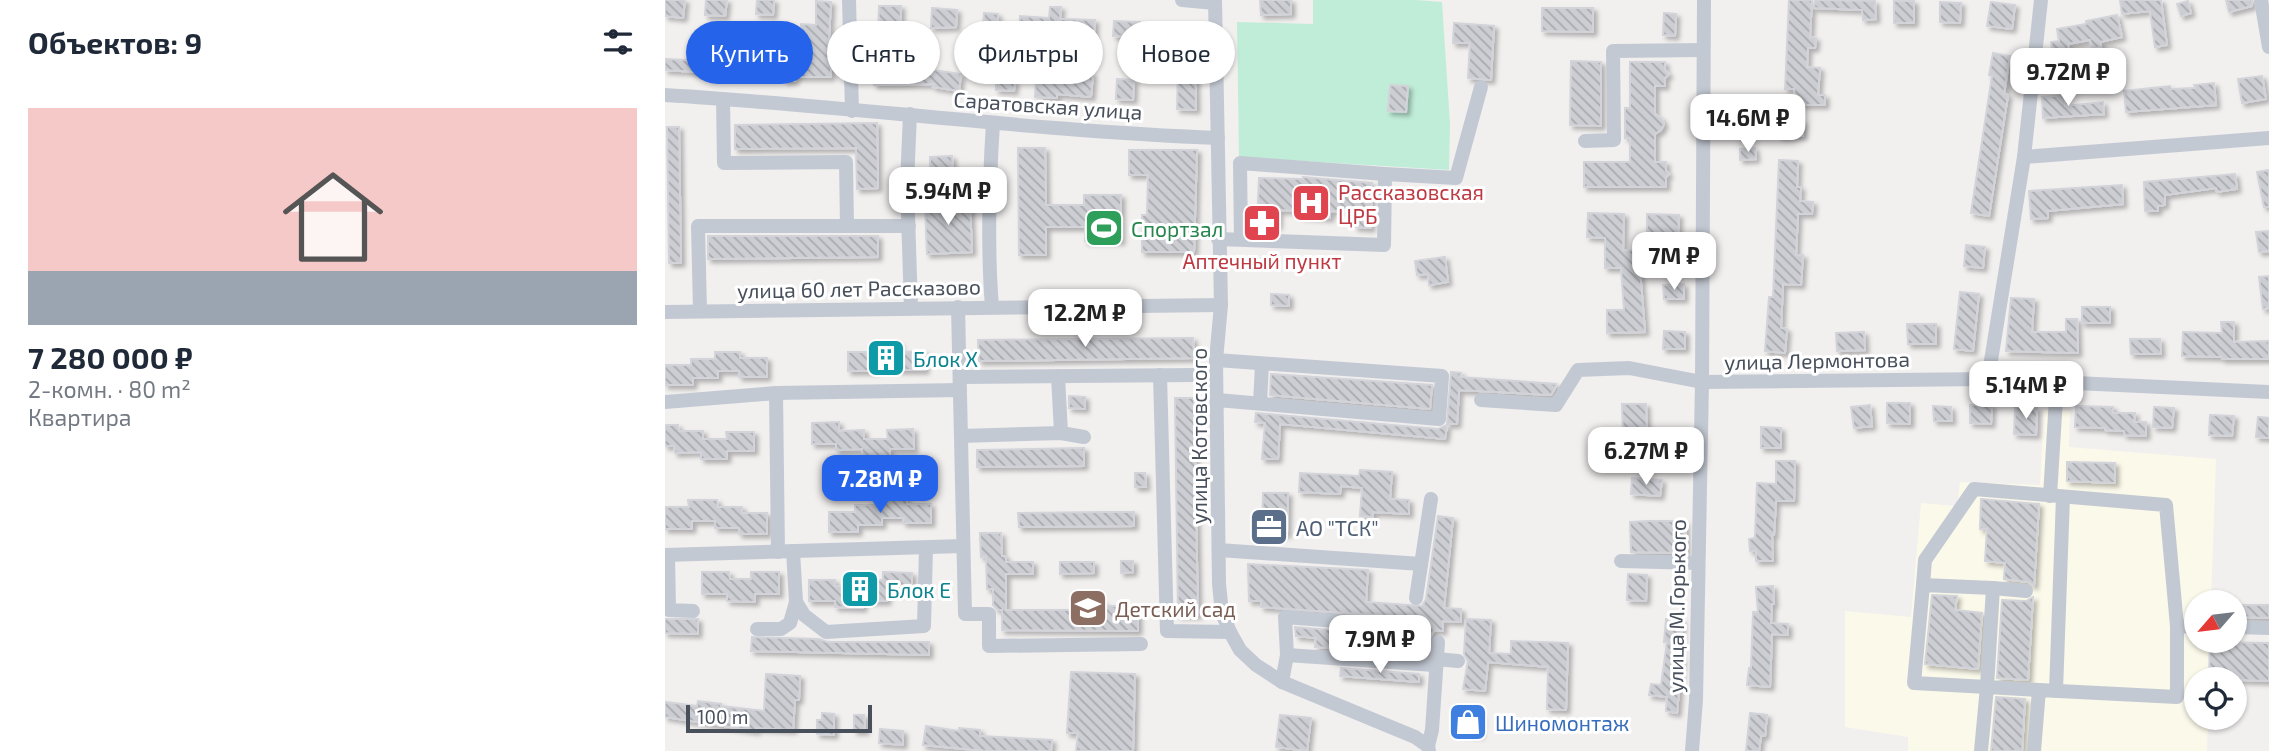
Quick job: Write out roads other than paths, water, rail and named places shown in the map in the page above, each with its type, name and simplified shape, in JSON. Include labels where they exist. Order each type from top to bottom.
[{"type":"street","points":[[849,0],[852,111]]},
{"type":"street","points":[[1182,0],[1215,1]]},
{"type":"street","name":"улица М.Горького","points":[[1692,751],[1696,700],[1702,382],[1704,0]]},
{"type":"street","points":[[1988,379],[2024,157],[2041,0]]},
{"type":"street","points":[[2261,0],[2269,47]]},
{"type":"street","name":"улица Котовского","points":[[1215,1],[1221,305],[1216,360],[1222,613],[1240,650],[1256,665],[1282,682],[1415,737],[1429,748]]},
{"type":"street","points":[[1585,141],[1613,140],[1612,51],[1703,50]]},
{"type":"street","points":[[1241,240],[1240,163],[1456,178],[1481,87]]},
{"type":"street","name":"Саратовская улица","points":[[665,95],[993,123],[1218,138]]},
{"type":"street","points":[[723,99],[724,163],[846,162],[847,226]]},
{"type":"street","points":[[910,114],[908,184],[911,308]]},
{"type":"street","points":[[992,307],[989,272],[989,184],[993,123]]},
{"type":"street","points":[[2024,157],[2269,138]]},
{"type":"street","points":[[1219,239],[1384,245],[1385,173]]},
{"type":"street","points":[[908,184],[989,184]]},
{"type":"street","points":[[700,311],[698,226],[909,226]]},
{"type":"street","name":"улица 60 лет Рассказово","points":[[665,312],[1221,305]]},
{"type":"street","points":[[958,307],[965,614],[989,614],[989,646],[1141,644]]},
{"type":"street","points":[[1216,360],[1442,376],[1439,419],[1217,400]]},
{"type":"street","points":[[1260,403],[1262,364]]},
{"type":"street","name":"улица Лермонтова","points":[[1481,400],[1556,405],[1578,370],[1629,369],[1702,382],[1988,379],[2269,392]]},
{"type":"street","points":[[1160,375],[1167,631],[1230,632]]},
{"type":"street","points":[[665,402],[1058,376],[1194,375]]},
{"type":"street","points":[[1058,376],[1061,433]]},
{"type":"street","points":[[2056,691],[2057,382]]},
{"type":"street","points":[[776,393],[785,552],[796,602],[804,615],[826,632],[923,626],[926,548]]},
{"type":"street","points":[[961,436],[1061,433],[1084,437]]},
{"type":"street","points":[[1974,489],[2166,505],[2177,626],[2177,697],[1914,682],[1923,585],[1925,560],[1974,489]]},
{"type":"street","points":[[1416,598],[1431,499]]},
{"type":"street","points":[[693,611],[670,610],[667,555],[963,547]]},
{"type":"street","points":[[1219,550],[1421,564]]},
{"type":"street","points":[[1621,561],[1698,562]]},
{"type":"street","points":[[1923,585],[2026,591]]},
{"type":"street","points":[[1981,751],[1993,588]]},
{"type":"street","points":[[757,629],[782,629],[790,623],[796,602]]},
{"type":"street","points":[[1282,682],[1287,655],[1285,617],[1415,627]]},
{"type":"street","points":[[2177,626],[2184,626]]},
{"type":"street","points":[[2247,628],[2269,628]]},
{"type":"street","points":[[1429,748],[1438,642]]},
{"type":"street","points":[[1287,655],[1458,661]]},
{"type":"street","points":[[2035,751],[2039,690]]},
{"type":"place","name":"Рассказовская ЦРБ","points":[[1311,203]]},
{"type":"place","name":"Аптечный пункт","points":[[1262,223]]},
{"type":"place","name":"Спортзал","points":[[1104,228]]},
{"type":"place","name":"Блок Х","points":[[886,358]]},
{"type":"place","name":"АО \"ТСК\"","points":[[1269,527]]},
{"type":"place","name":"Блок Е","points":[[860,589]]},
{"type":"place","name":"Детский сад","points":[[1088,608]]},
{"type":"place","name":"Шиномонтаж","points":[[1468,722]]}]
